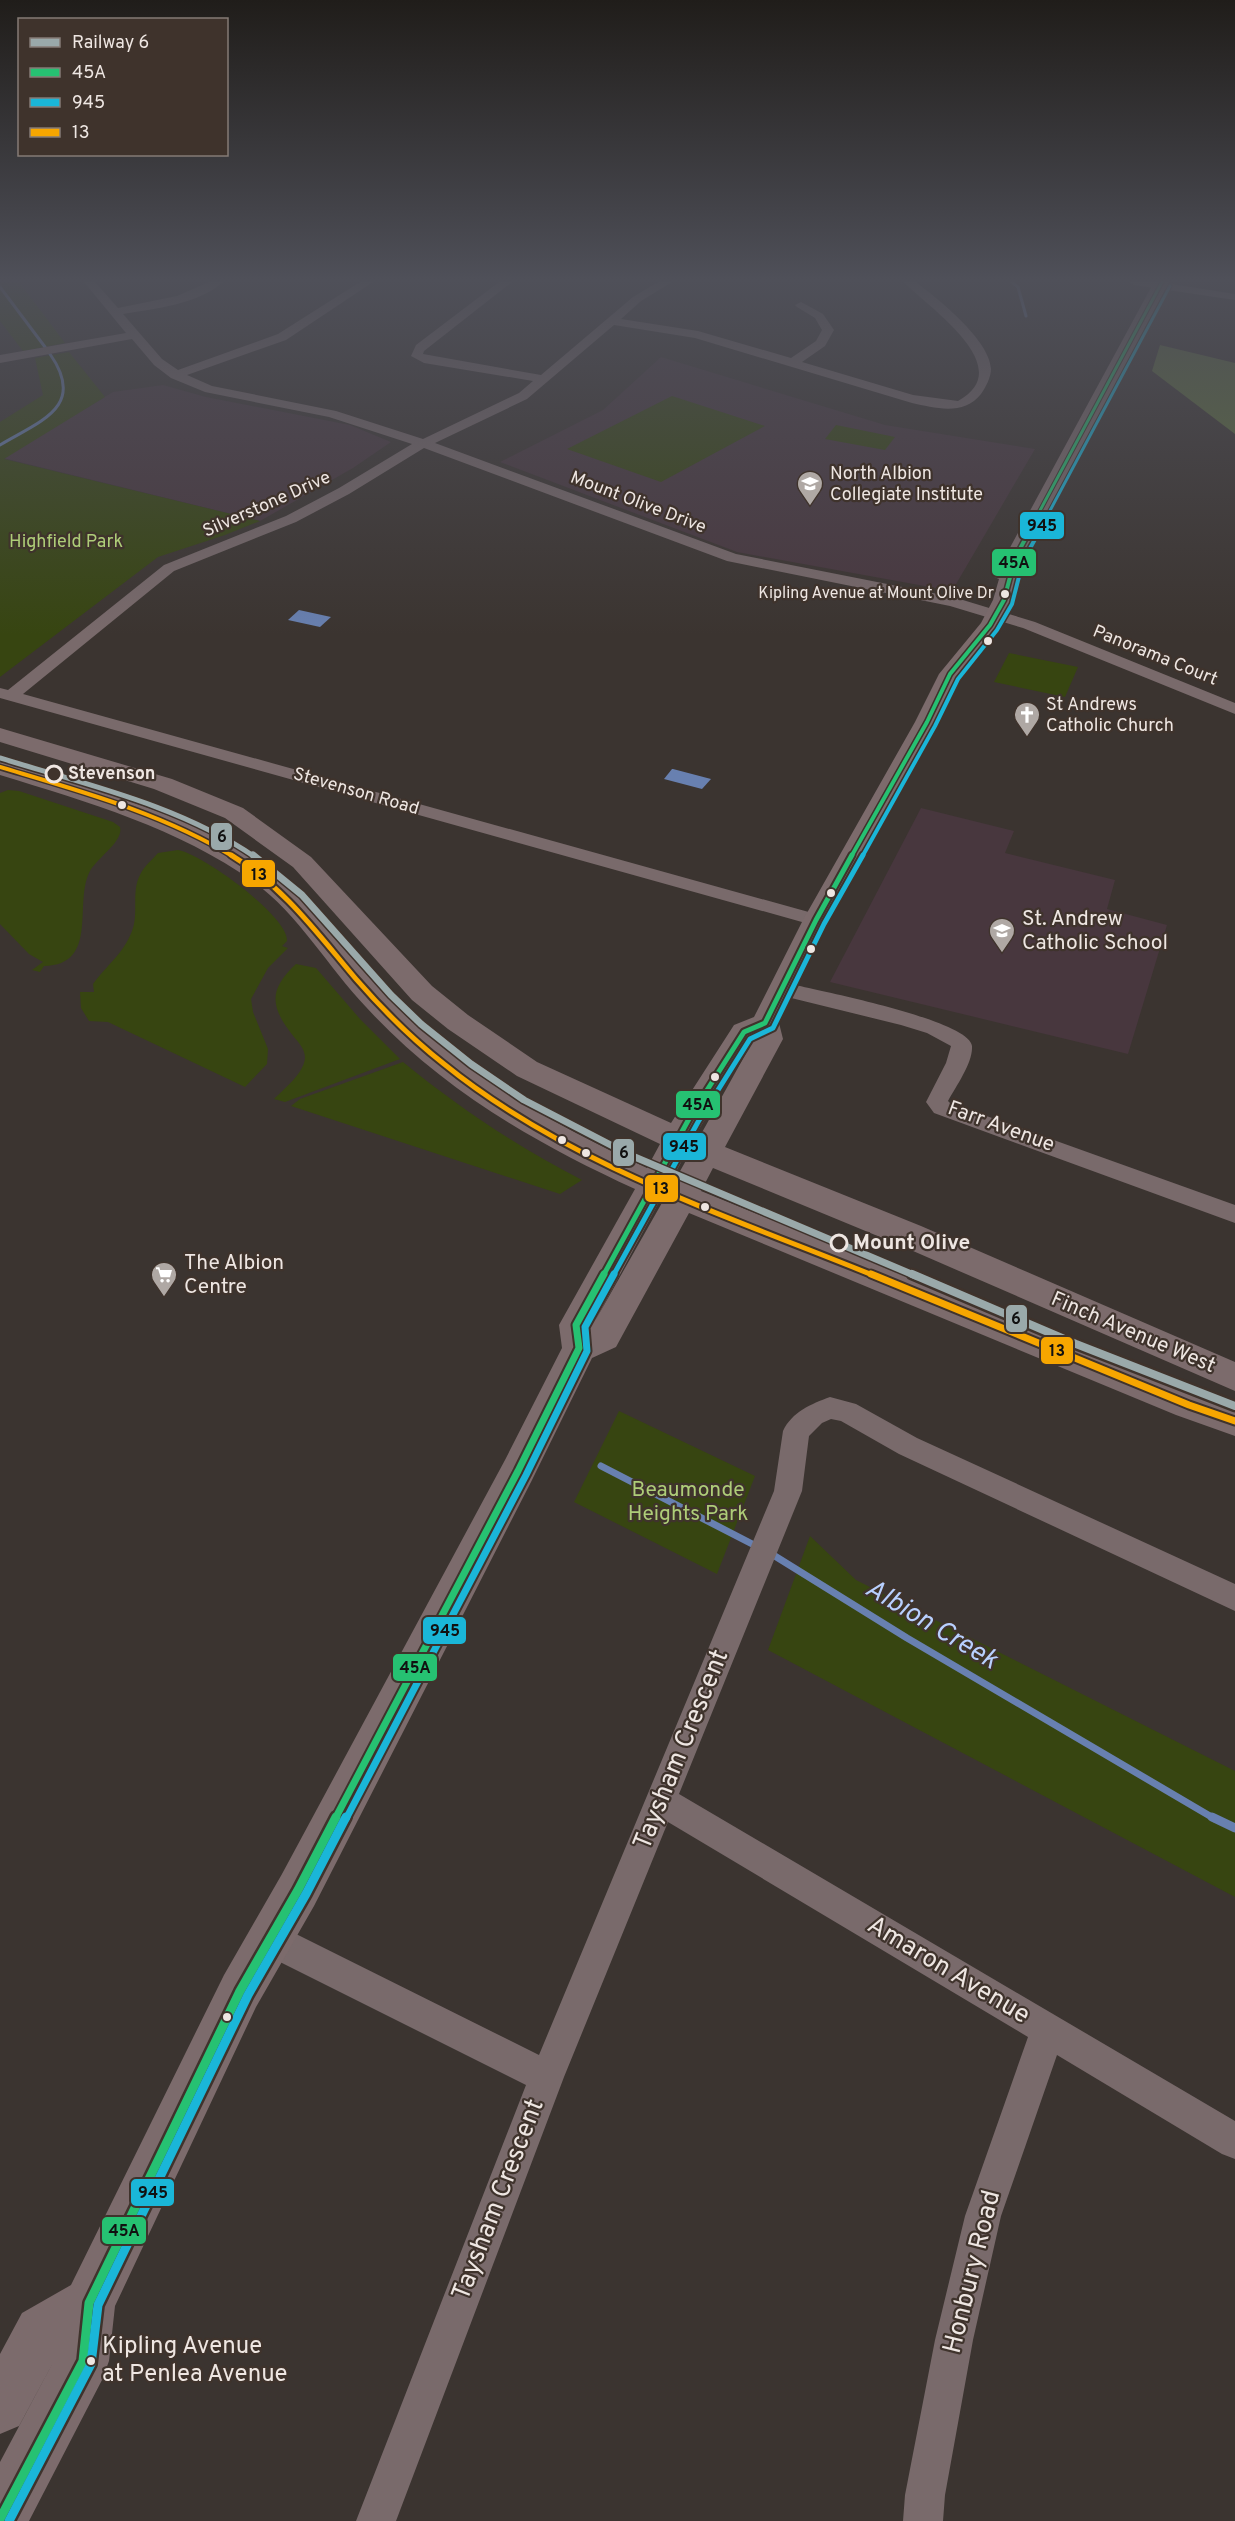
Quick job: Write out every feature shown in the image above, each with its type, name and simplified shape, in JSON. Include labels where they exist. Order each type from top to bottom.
[{"type":"main road","points":[[0,2519],[83,2361],[89,2303],[240,1991],[298,1890],[514,1478],[579,1348],[604,1337],[668,1190],[677,1139],[744,1032],[765,1023],[816,920],[927,722],[950,674],[1006,618],[1004,600],[1015,558],[1099,400]]},
{"type":"main road","points":[[950,674],[952,651],[982,595],[1015,558]]},
{"type":"main road","name":"Finch Avenue West","points":[[0,735],[163,784],[234,813],[302,862],[422,993],[458,1022],[527,1069],[708,1153],[909,1235],[1235,1377]]},
{"type":"main road","name":"Finch Avenue West","points":[[0,767],[166,824],[222,851],[267,879],[302,914],[359,982],[402,1028],[445,1064],[526,1120],[668,1190],[1178,1401],[1235,1421]]},
{"type":"main road","points":[[668,1190],[708,1153],[770,1039],[765,1023]]},
{"type":"main road","points":[[0,2407],[41,2332],[89,2303]]},
{"type":"street","name":"Mount Olive Drive","points":[[254,400],[356,420],[723,555],[943,599],[1006,618]]},
{"type":"street","name":"Silverstone Drive","points":[[5,695],[170,568],[291,519],[344,492],[396,458],[516,400]]},
{"type":"street","points":[[921,400],[957,405],[968,400]]},
{"type":"street","name":"Panorama Court","points":[[1006,618],[1235,709]]},
{"type":"street","name":"Stevenson Road","points":[[5,695],[816,920]]},
{"type":"street","name":"Farr Avenue","points":[[782,989],[923,1024],[960,1041],[962,1046],[955,1066],[937,1102],[942,1108],[983,1120],[1235,1214]]},
{"type":"street","name":"Taysham Crescent","points":[[376,2521],[547,2077],[789,1491],[796,1431],[813,1415],[830,1408],[847,1412],[908,1446],[1235,1598]]},
{"type":"street","name":"Amaron Avenue","points":[[662,1801],[1235,2141]]},
{"type":"street","points":[[270,1939],[547,2077]]},
{"type":"street","name":"Honbury Road","points":[[923,2521],[925,2495],[954,2340],[983,2216],[1047,2030]]},
{"type":"shaded area","points":[[100,400],[220,400],[350,425],[391,442],[353,468],[260,521],[3,458]]},
{"type":"shaded area","name":"North Albion Collegiate Institute","points":[[614,400],[801,400],[885,425],[1035,449],[952,591],[737,552],[500,462],[603,410]]},
{"type":"shaded area","name":"St. Andrew Catholic School","points":[[921,808],[1014,831],[1005,853],[1115,880],[1107,909],[1167,925],[1128,1054],[830,982]]},
{"type":"green space","name":"Highfield Park","points":[[36,400],[101,400],[4,459],[260,521],[158,557],[0,677],[0,422]]},
{"type":"green space","points":[[665,400],[683,400],[765,426],[661,482],[567,449]]},
{"type":"green space","points":[[1190,400],[1235,400],[1235,434]]},
{"type":"green space","points":[[836,425],[895,437],[885,450],[825,439]]},
{"type":"green space","points":[[1009,653],[1078,667],[1065,697],[994,682]]},
{"type":"green space","points":[[8,790],[19,791],[113,822],[120,827],[118,838],[90,871],[85,884],[79,944],[72,955],[61,963],[44,966],[40,972],[32,970],[43,962],[29,954],[0,924],[0,793]]},
{"type":"green space","points":[[178,850],[206,863],[243,888],[274,917],[284,930],[287,941],[282,946],[288,948],[268,968],[251,999],[253,1012],[268,1049],[267,1064],[245,1087],[108,1022],[89,1021],[81,1008],[80,992],[94,992],[93,984],[129,939],[135,917],[137,882],[142,872],[158,853]]},
{"type":"green space","points":[[296,964],[316,968],[360,1019],[400,1059],[285,1102],[274,1099],[297,1075],[305,1058],[301,1046],[281,1017],[276,1000],[280,983]]},
{"type":"green space","points":[[403,1062],[490,1126],[582,1180],[560,1194],[291,1106],[300,1099]]},
{"type":"green space","name":"Beaumonde Heights Park","points":[[619,1411],[755,1476],[717,1574],[574,1502]]},
{"type":"green space","name":"Beaumonde Heights Park","points":[[810,1536],[856,1580],[1235,1771],[1235,1897],[768,1650]]},
{"type":"water","points":[[299,610],[331,617],[320,627],[288,620]]},
{"type":"water","points":[[672,769],[711,779],[702,789],[664,779]]},
{"type":"waterway","name":"Albion Creek","points":[[0,445],[43,420],[61,400]]},
{"type":"waterway","name":"Albion Creek","points":[[601,1466],[758,1547]]},
{"type":"waterway","name":"Albion Creek","points":[[770,1553],[907,1638],[1215,1819]]},
{"type":"waterway","name":"Albion Creek","points":[[1212,1817],[1235,1828]]},
{"type":"rail line","name":"6","points":[[0,758],[139,801],[207,828],[239,846],[269,866],[302,895],[391,995],[454,1052],[488,1077],[559,1120],[667,1171],[1076,1344],[1235,1406]]},
{"type":"transit line","name":"45A","points":[[0,2519],[83,2361],[89,2303],[240,1991],[298,1890],[518,1471],[579,1348],[576,1325],[690,1117],[744,1032],[765,1023],[816,920],[927,722],[950,674],[990,625],[1004,600],[1015,558],[1099,400]]},
{"type":"transit line","name":"945","points":[[9,2521],[91,2364],[98,2305],[248,1995],[306,1894],[526,1475],[587,1351],[585,1327],[698,1122],[750,1039],[773,1028],[824,924],[935,726],[958,679],[997,630],[1012,604],[1023,561],[1109,400]]},
{"type":"transit line","name":"13","points":[[0,767],[108,800],[180,828],[247,865],[287,897],[373,998],[443,1064],[502,1106],[581,1151],[706,1208],[1189,1405],[1235,1421]]},
{"type":"place","name":"North Albion Collegiate Institute","points":[[810,507]]},
{"type":"place","name":"Kipling Avenue at Mount Olive Dr","points":[[1005,594]]},
{"type":"place","name":"St Andrews Catholic Church","points":[[1027,738]]},
{"type":"place","name":"Stevenson","points":[[54,774]]},
{"type":"place","name":"St. Andrew Catholic School","points":[[1002,954]]},
{"type":"place","name":"Mount Olive","points":[[839,1243]]},
{"type":"place","name":"The Albion Centre","points":[[164,1298]]},
{"type":"place","name":"Kipling Avenue at Penlea Avenue","points":[[91,2361]]}]
